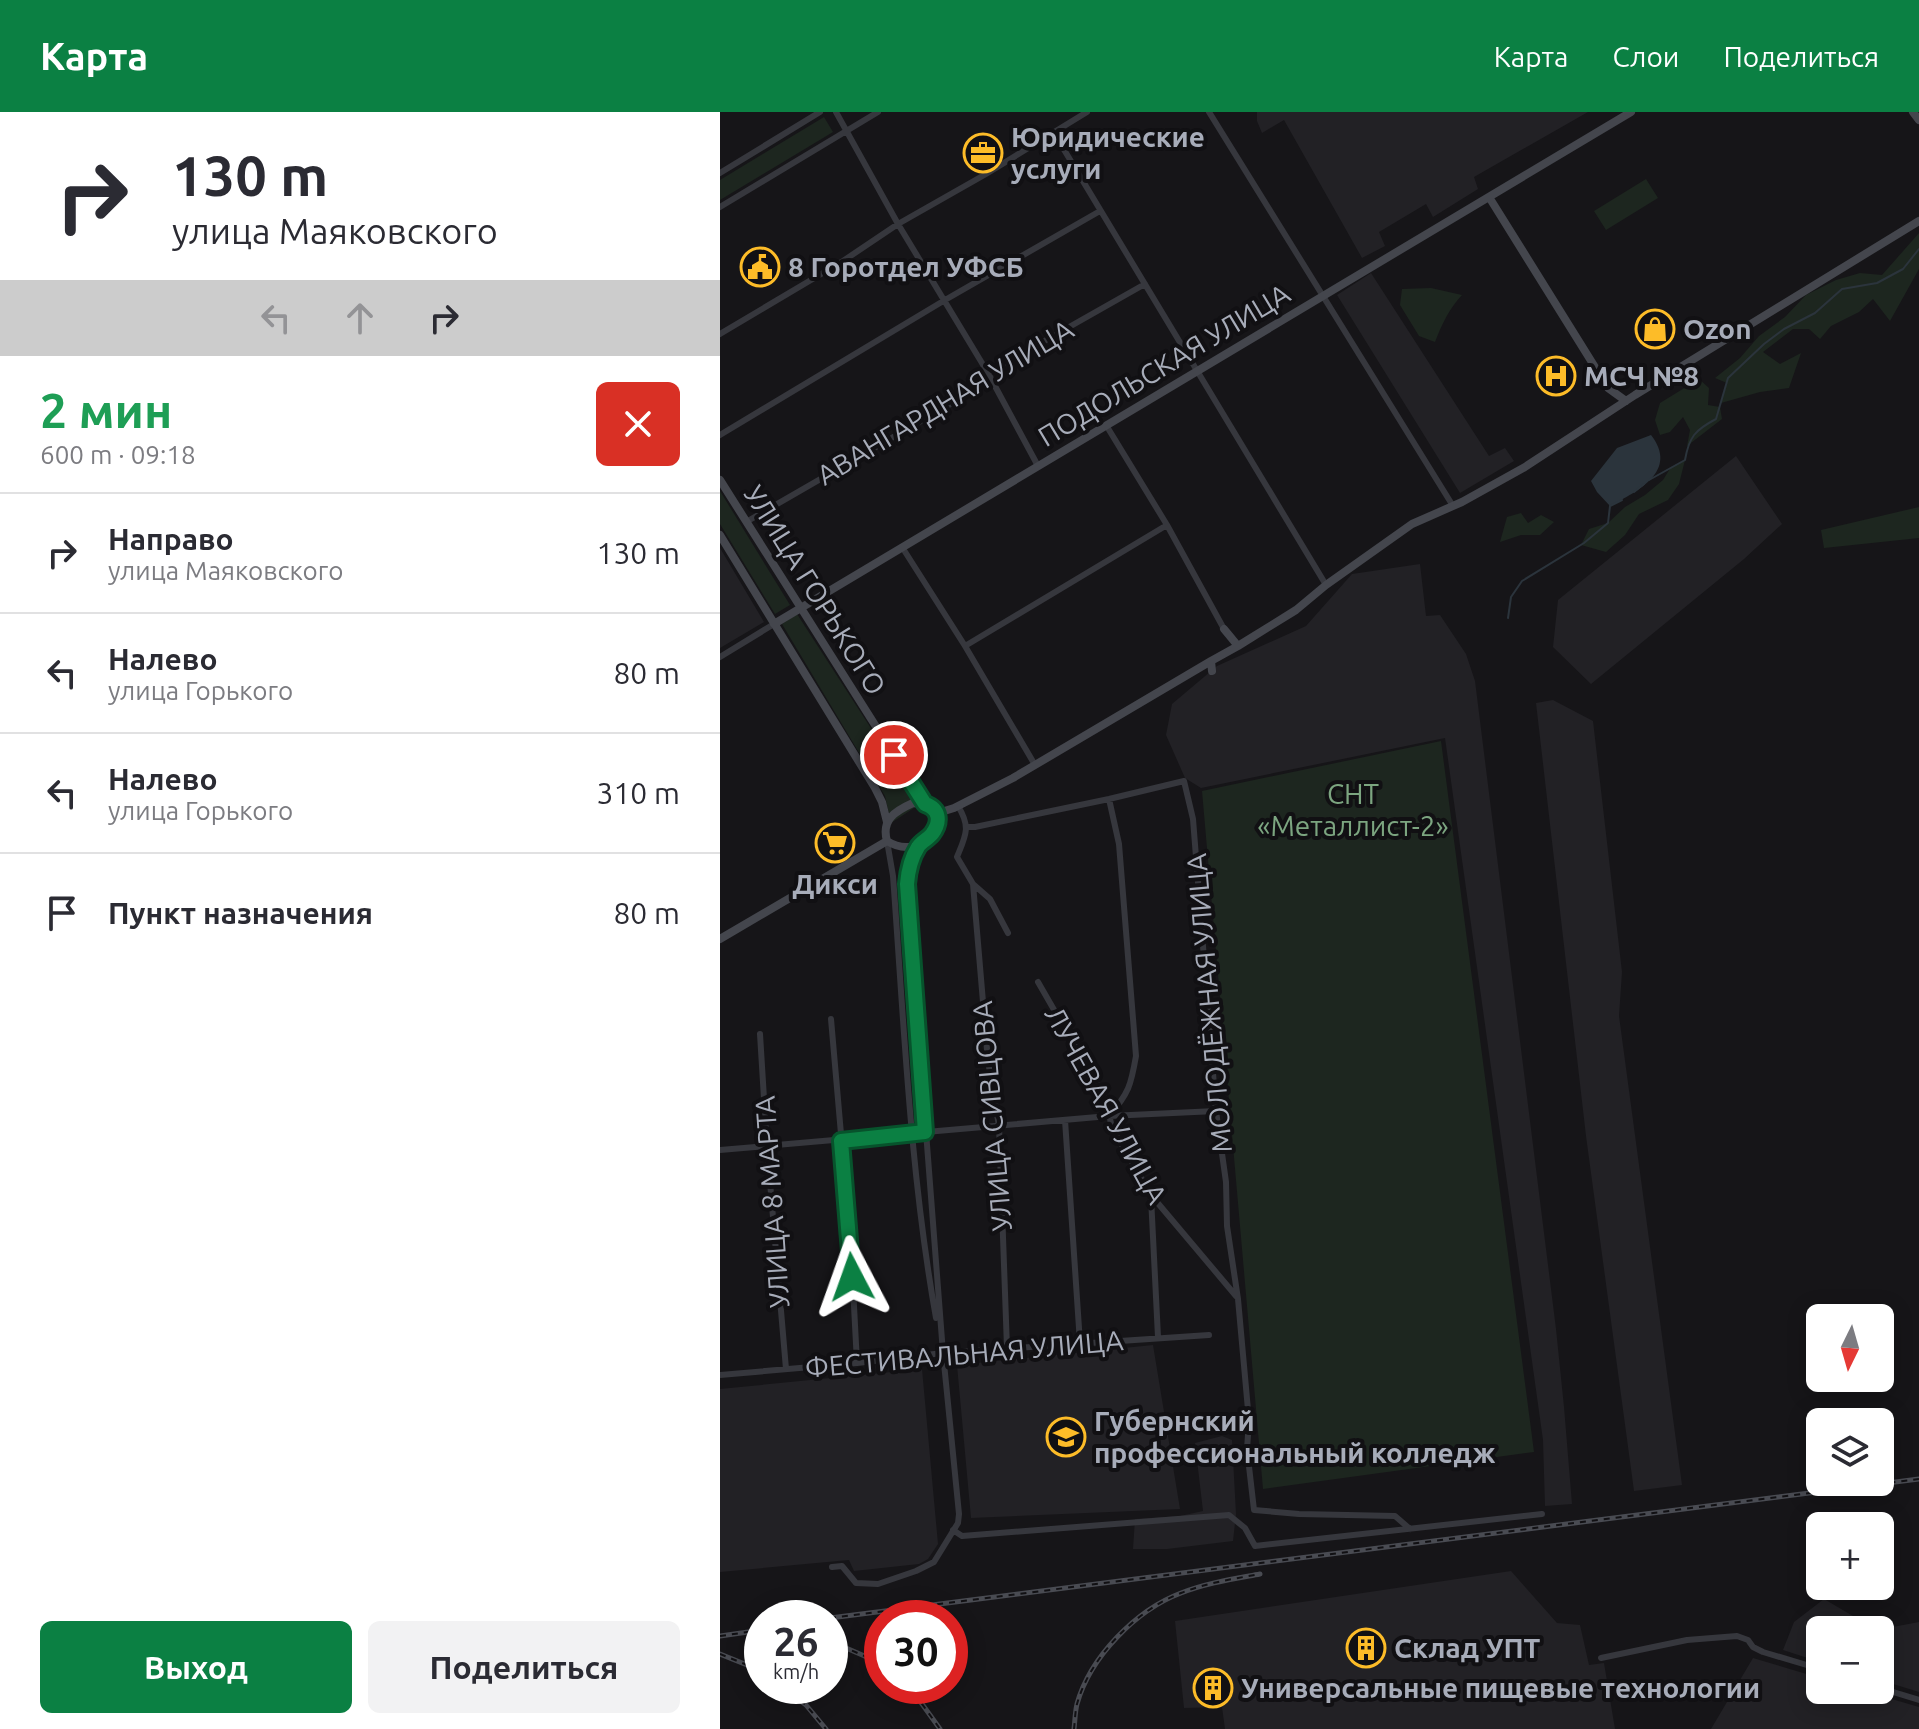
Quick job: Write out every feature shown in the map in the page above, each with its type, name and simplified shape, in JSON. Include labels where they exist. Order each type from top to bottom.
[{"type":"street","points":[[720,173],[820,112]]},
{"type":"street","points":[[836,112],[898,224],[988,373],[1038,466]]},
{"type":"street","points":[[720,207],[878,112]]},
{"type":"street","points":[[720,334],[1087,112]]},
{"type":"street","points":[[1209,112],[1453,506]]},
{"type":"street","name":"ПОДОЛЬСКАЯ УЛИЦА","points":[[720,657],[1631,112]]},
{"type":"street","points":[[1913,112],[1919,120]]},
{"type":"street","points":[[1054,133],[1326,585]]},
{"type":"street","points":[[1489,197],[1608,388],[1626,401]]},
{"type":"street","points":[[720,435],[1100,211]]},
{"type":"street","points":[[938,813],[958,806],[1035,765],[1212,666],[1296,610],[1412,524],[1525,467],[1727,337],[1919,221]]},
{"type":"street","name":"АВАНГАРДНАЯ УЛИЦА","points":[[746,522],[980,387],[988,373],[1145,284]]},
{"type":"street","points":[[1106,425],[1167,525],[1224,629],[1238,646]]},
{"type":"street","name":"УЛИЦА ГОРЬКОГО","points":[[720,480],[925,804]]},
{"type":"street","points":[[965,646],[1167,525]]},
{"type":"street","name":"УЛИЦА ГОРЬКОГО","points":[[721,537],[875,788],[887,822]]},
{"type":"street","points":[[902,547],[1035,765]]},
{"type":"street","name":"МОЛОДЁЖНАЯ УЛИЦА","points":[[1109,799],[1184,781],[1193,819],[1216,1111],[1226,1182],[1227,1226],[1238,1299],[1249,1421],[1247,1449],[1254,1510],[1395,1516],[1410,1529]]},
{"type":"street","points":[[967,827],[1109,799],[1119,844],[1136,1056],[1131,1085],[1109,1116]]},
{"type":"street","points":[[832,1567],[842,1566],[856,1583],[878,1584],[916,1571],[934,1562],[958,1523],[959,1514],[943,1353],[907,884],[918,846],[933,832],[939,821],[938,813],[930,806],[913,803],[887,822],[885,834],[893,876],[912,1133],[925,1259],[943,1353]]},
{"type":"street","points":[[958,806],[967,827],[957,857],[973,884],[990,899],[1008,933]]},
{"type":"street","points":[[887,841],[903,848],[918,846]]},
{"type":"street","points":[[720,939],[887,841]]},
{"type":"street","name":"УЛИЦА СИВЦОВА","points":[[973,884],[988,1061],[999,1126],[1007,1348]]},
{"type":"street","name":"ЛУЧЕВАЯ УЛИЦА","points":[[1038,982],[1106,1100],[1112,1128],[1151,1195],[1238,1299]]},
{"type":"street","points":[[831,1019],[851,1249],[857,1363]]},
{"type":"street","name":"УЛИЦА 8 МАРТА","points":[[760,1034],[786,1369]]},
{"type":"street","points":[[720,1150],[1109,1116],[1216,1111]]},
{"type":"street","points":[[1065,1120],[1080,1343]]},
{"type":"street","points":[[1151,1195],[1158,1337]]},
{"type":"street","name":"ФЕСТИВАЛЬНАЯ УЛИЦА","points":[[720,1375],[943,1353],[1209,1335]]},
{"type":"street","points":[[953,1530],[962,1536],[1229,1515],[1245,1528],[1255,1546],[1542,1514]]},
{"type":"street","points":[[1601,1658],[1687,1640],[1737,1636],[1763,1652],[1806,1665]]},
{"type":"street","points":[[1894,1692],[1919,1700]]},
{"type":"shaded area","points":[[1257,112],[1588,112],[1474,177],[1478,189],[1433,217],[1426,204],[1379,232],[1385,246],[1362,258],[1284,120],[1262,133]]},
{"type":"shaded area","points":[[1371,273],[1489,456],[1505,448],[1514,461],[1460,493],[1337,295]]},
{"type":"shaded area","points":[[1651,435],[1658,448],[1658,469],[1643,486],[1610,506],[1591,481],[1617,448]]},
{"type":"shaded area","points":[[1736,456],[1782,524],[1744,559],[1591,684],[1553,647],[1558,600]]},
{"type":"shaded area","points":[[720,548],[764,622],[720,648]]},
{"type":"shaded area","points":[[1420,564],[1426,616],[1440,615],[1466,654],[1475,681],[1556,1329],[1572,1504],[1545,1506],[1543,1440],[1445,738],[1201,788],[1185,778],[1166,735],[1172,704],[1217,666],[1306,626],[1352,574]]},
{"type":"shaded area","points":[[1553,700],[1593,721],[1622,972],[1619,1016],[1682,1485],[1634,1491],[1586,1136],[1536,703]]},
{"type":"shaded area","name":"Губернский профессиональный колледж","points":[[1153,1345],[1180,1509],[971,1518],[957,1365]]},
{"type":"shaded area","points":[[922,1369],[938,1544],[928,1559],[919,1564],[854,1571],[849,1560],[720,1572],[720,1389]]},
{"type":"shaded area","points":[[1222,1436],[1232,1440],[1236,1514],[1233,1541],[1167,1549],[1133,1549],[1135,1519],[1203,1511],[1195,1443]]},
{"type":"shaded area","points":[[1511,1571],[1557,1623],[1580,1625],[1589,1665],[1604,1663],[1615,1729],[1225,1729],[1222,1707],[1184,1708],[1175,1621]]},
{"type":"shaded area","points":[[1823,1600],[1853,1616],[1806,1616],[1806,1657],[1783,1650],[1794,1622]]},
{"type":"shaded area","points":[[1919,1622],[1919,1692],[1894,1684],[1894,1627]]},
{"type":"shaded area","points":[[1753,1658],[1806,1674],[1806,1704],[1894,1704],[1894,1700],[1919,1707],[1919,1729],[1711,1729]]},
{"type":"green space","points":[[824,117],[833,132],[720,200],[720,180]]},
{"type":"green space","points":[[1646,179],[1658,198],[1606,230],[1594,211]]},
{"type":"green space","points":[[1919,233],[1919,269],[1890,321],[1873,299],[1859,312],[1831,326],[1820,339],[1809,329],[1793,329],[1763,352],[1780,364],[1801,353],[1789,388],[1721,403],[1727,383],[1715,378],[1806,295],[1836,280],[1860,273],[1882,275]]},
{"type":"green space","points":[[1431,288],[1462,295],[1446,317],[1435,342],[1419,336],[1400,305],[1402,289]]},
{"type":"green space","points":[[1699,379],[1709,388],[1708,405],[1720,407],[1722,419],[1687,446],[1690,430],[1683,417],[1670,432],[1660,435],[1655,420],[1660,403]]},
{"type":"green space","points":[[1685,460],[1679,484],[1668,500],[1639,514],[1625,535],[1606,552],[1581,545],[1589,529],[1608,523],[1663,480],[1671,467]]},
{"type":"green space","points":[[720,491],[790,605],[775,614],[720,524]]},
{"type":"green space","points":[[1919,507],[1919,538],[1824,548],[1821,530]]},
{"type":"green space","points":[[1521,513],[1528,523],[1541,515],[1554,522],[1540,535],[1521,535],[1500,542],[1507,517]]},
{"type":"green space","points":[[797,614],[920,804],[891,823],[885,796],[782,624]]},
{"type":"green space","name":"СНТ «Металлист-2»","points":[[1441,741],[1534,1452],[1263,1489],[1202,791]]},
{"type":"waterway","points":[[1649,480],[1685,460],[1694,435],[1716,419],[1728,378],[1764,344],[1784,329],[1815,313],[1842,289],[1877,283],[1903,269],[1919,249]]},
{"type":"waterway","points":[[1634,492],[1644,484]]},
{"type":"waterway","points":[[1508,618],[1511,597],[1522,581],[1584,543],[1608,523],[1610,506],[1622,500]]},
{"type":"railway","points":[[848,1616],[1919,1479]]},
{"type":"railway","points":[[1074,1729],[1077,1704],[1092,1669],[1132,1623],[1181,1593],[1260,1574]]},
{"type":"railway","points":[[720,1636],[744,1633]]},
{"type":"railway","points":[[848,1649],[864,1656]]},
{"type":"railway","points":[[720,1654],[744,1664]]},
{"type":"railway","points":[[805,1704],[826,1729]]},
{"type":"railway","points":[[922,1704],[940,1729]]},
{"type":"place","name":"Юридические услуги","points":[[983,153]]},
{"type":"place","name":"8 Горотдел УФСБ","points":[[760,267]]},
{"type":"place","name":"Ozon","points":[[1655,329]]},
{"type":"place","name":"МСЧ №8","points":[[1556,376]]},
{"type":"place","name":"Дикси","points":[[835,843]]},
{"type":"place","name":"Губернский профессиональный колледж","points":[[1066,1437]]},
{"type":"place","name":"Склад УПТ","points":[[1366,1648]]},
{"type":"place","name":"Универсальные пищевые технологии","points":[[1213,1688]]},
{"type":"route","points":[[852,1277],[841,1141],[925,1132],[907,884],[918,846],[929,837],[939,821],[938,813],[925,804],[894,755]]}]
